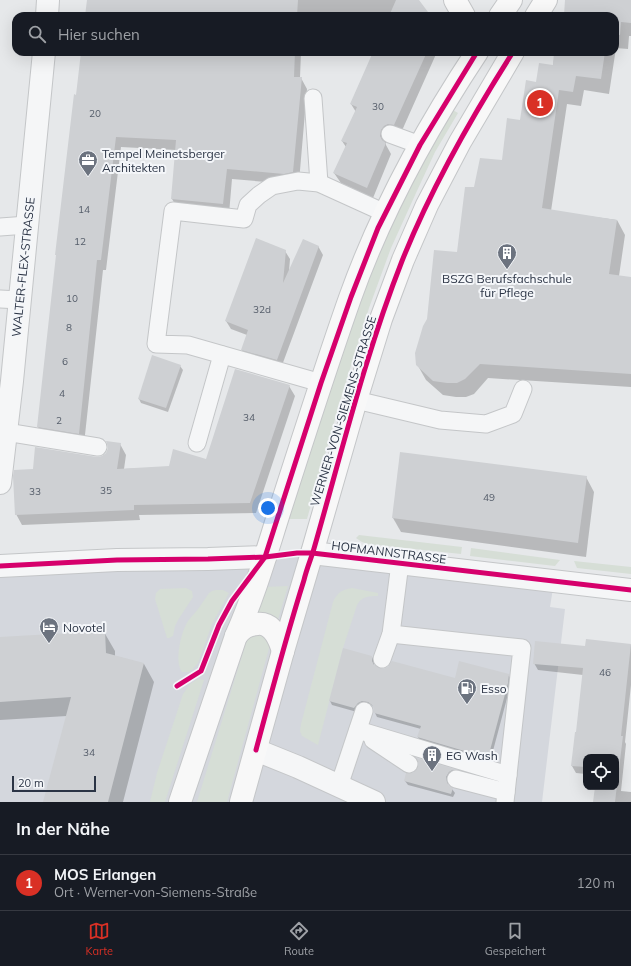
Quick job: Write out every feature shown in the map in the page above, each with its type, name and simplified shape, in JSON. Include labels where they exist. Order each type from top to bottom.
[{"type":"main road","points":[[455,0],[462,12]]},
{"type":"main road","points":[[503,12],[511,0]]},
{"type":"main road","points":[[538,12],[546,0]]},
{"type":"main road","points":[[180,802],[236,636],[245,615],[265,557],[351,297],[378,228],[420,145],[473,56]]},
{"type":"main road","name":"WERNER-VON-SIEMENS-STRASSE","points":[[241,802],[283,650],[381,320],[403,260],[427,205],[460,142],[511,56]]},
{"type":"main road","points":[[236,636],[247,626],[264,624],[274,632],[283,650]]},
{"type":"street","points":[[48,0],[48,12]]},
{"type":"street","name":"WALTER-FLEX-STRASSE","points":[[0,482],[6,432],[10,300],[27,225],[44,56]]},
{"type":"street","name":"HOFMANNSTRASSE","points":[[312,553],[631,590]]},
{"type":"street","points":[[0,566],[117,560],[208,560],[265,557]]},
{"type":"street","points":[[256,750],[298,767],[374,802]]},
{"type":"lane","points":[[313,98],[319,183]]},
{"type":"lane","points":[[390,134],[420,145]]},
{"type":"lane","points":[[321,384],[188,345],[156,344],[172,211],[244,219],[248,205],[259,195],[272,186],[298,181],[319,183],[385,213]]},
{"type":"lane","points":[[0,227],[27,225]]},
{"type":"lane","points":[[197,443],[222,355]]},
{"type":"lane","points":[[356,400],[440,420],[486,424],[513,414],[523,389]]},
{"type":"lane","points":[[6,432],[98,447]]},
{"type":"lane","points":[[382,659],[391,634],[400,563]]},
{"type":"lane","points":[[391,634],[522,648],[506,797],[456,779]]},
{"type":"lane","points":[[339,786],[364,711]]},
{"type":"lane","points":[[358,730],[508,775]]},
{"type":"lane","points":[[358,730],[409,764]]},
{"type":"shaded area","points":[[451,109],[458,113],[435,152],[416,193],[391,248],[369,308],[341,398],[307,519],[285,519],[356,304],[407,189]]},
{"type":"shaded area","points":[[359,535],[462,547],[461,554],[368,544],[356,538]]},
{"type":"shaded area","points":[[471,548],[560,560],[555,566],[470,556]]},
{"type":"shaded area","points":[[264,550],[554,582],[550,607],[565,609],[542,802],[0,802],[0,566]]},
{"type":"shaded area","points":[[574,561],[631,567],[631,574],[577,568]]},
{"type":"shaded area","points":[[288,586],[277,623],[255,616],[264,587]]},
{"type":"shaded area","points":[[186,588],[192,591],[193,597],[178,620],[173,636],[167,638],[155,599],[156,593],[160,589]]},
{"type":"shaded area","points":[[352,588],[378,593],[378,596],[363,598],[357,605],[343,648],[318,745],[302,736],[300,731],[301,724],[333,602],[340,592]]},
{"type":"shaded area","points":[[216,590],[223,590],[229,593],[212,624],[198,663],[189,672],[182,672],[179,661],[179,646],[185,626],[209,593]]},
{"type":"shaded area","points":[[257,631],[271,641],[227,802],[197,802],[249,633]]},
{"type":"shaded area","points":[[198,679],[204,680],[165,802],[150,802],[157,773],[183,694],[190,684]]},
{"type":"building","points":[[87,0],[298,0],[297,12],[86,12]]},
{"type":"building","points":[[396,0],[419,0],[428,12],[391,12]]},
{"type":"building","points":[[565,0],[631,0],[631,23],[621,22],[620,35],[619,12],[564,12]]},
{"type":"building","points":[[81,56],[295,56],[294,77],[302,77],[293,172],[284,174],[227,169],[223,204],[171,199],[176,140],[116,137],[101,260],[97,260],[79,434],[37,427],[74,94],[76,95]]},
{"type":"building","points":[[371,56],[425,56],[394,125],[388,124],[381,130],[380,136],[386,143],[367,188],[333,173],[347,143],[341,141],[357,107],[350,104]]},
{"type":"building","name":"BSZG Berufsfachschule für Pflege","points":[[554,56],[604,56],[601,79],[576,76],[573,92],[559,90],[542,208],[617,220],[609,274],[631,277],[631,374],[480,364],[465,379],[457,383],[433,381],[416,365],[415,353],[423,326],[427,319],[434,250],[457,252],[465,187],[474,187],[480,158],[502,160],[507,118],[520,120],[526,80],[536,82],[539,63],[553,65]]},
{"type":"building","points":[[256,238],[286,250],[283,283],[303,239],[319,246],[277,360],[241,350],[248,330],[225,321]]},
{"type":"building","points":[[152,355],[181,365],[166,408],[138,399]]},
{"type":"building","points":[[235,369],[290,385],[250,503],[134,505],[134,510],[15,515],[14,470],[33,469],[35,447],[97,457],[106,453],[108,448],[106,441],[121,443],[117,469],[169,466],[173,449],[206,459]]},
{"type":"building","points":[[400,452],[587,476],[578,543],[392,518]]},
{"type":"building","points":[[105,631],[106,653],[144,663],[108,802],[43,802],[71,697],[0,702],[0,637]]},
{"type":"building","points":[[586,639],[631,644],[619,769],[619,754],[583,754],[583,767],[571,766],[583,668],[533,664],[535,641],[585,646]]},
{"type":"building","points":[[343,648],[372,656],[374,665],[383,669],[388,667],[392,661],[455,678],[459,661],[509,674],[508,683],[488,758],[417,737],[421,726],[374,713],[372,705],[368,702],[362,701],[354,708],[329,701]]},
{"type":"building","name":"EG Wash","points":[[417,758],[454,769],[449,772],[446,777],[449,786],[453,788],[451,794],[404,781],[406,773],[413,773],[417,769],[419,764]]},
{"type":"building","points":[[595,790],[616,790],[615,802],[593,802]]},
{"type":"cycle path","points":[[177,686],[201,671],[219,625],[232,601],[265,557],[321,383],[351,297],[378,228],[420,145],[475,56]]},
{"type":"cycle path","points":[[256,750],[354,405],[376,332],[402,261],[413,234],[439,180],[467,128],[511,56]]},
{"type":"cycle path","points":[[0,566],[117,560],[265,557],[297,553],[312,553],[631,590]]},
{"type":"place","name":"MOS Erlangen","points":[[540,103]]},
{"type":"place","name":"Tempel Meinetsberger Architekten","points":[[88,177]]},
{"type":"place","name":"BSZG Berufsfachschule für Pflege","points":[[507,270]]},
{"type":"place","name":"Novotel","points":[[49,644]]},
{"type":"place","name":"Esso","points":[[467,705]]},
{"type":"place","name":"EG Wash","points":[[432,772]]}]
